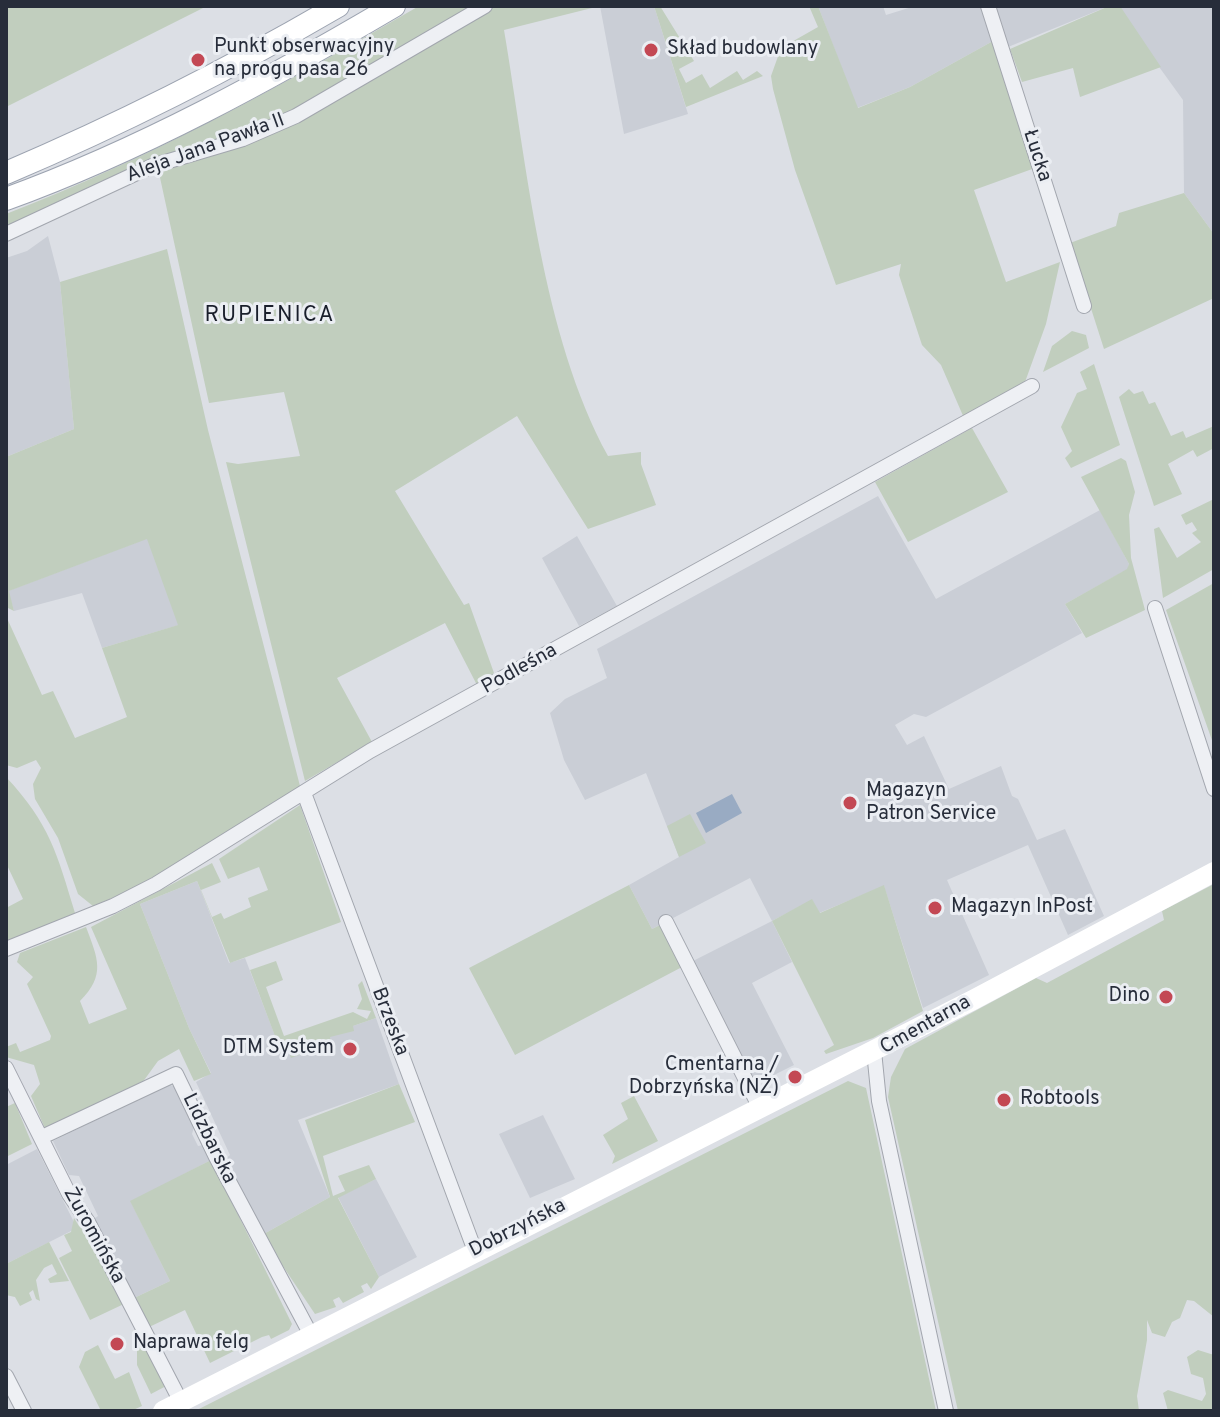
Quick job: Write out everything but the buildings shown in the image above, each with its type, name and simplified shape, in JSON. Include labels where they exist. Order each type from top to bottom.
[{"type":"main road","points":[[6,173],[108,129],[203,82],[338,6]]},
{"type":"main road","name":"Aleja Jana Pawła II","points":[[6,199],[120,153],[275,73],[394,6]]},
{"type":"street","name":"Aleja Jana Pawła II","points":[[6,234],[152,166],[243,139],[296,116],[485,6]]},
{"type":"street","name":"Łucka","points":[[988,6],[1084,306]]},
{"type":"street","name":"Podleśna","points":[[6,949],[113,906],[156,884],[370,751],[1032,386]]},
{"type":"street","points":[[1155,608],[1214,789]]},
{"type":"street","name":"Brzeska","points":[[304,793],[475,1251]]},
{"type":"street","name":"Cmentarna","points":[[946,1411],[879,1101],[874,1051],[1214,872]]},
{"type":"street","points":[[666,922],[759,1106]]},
{"type":"street","name":"Dobrzyńska","points":[[172,1406],[759,1106],[874,1051]]},
{"type":"street","name":"Żuromińska","points":[[6,1068],[69,1194],[88,1222],[172,1406]]},
{"type":"street","name":"Lidzbarska","points":[[42,1137],[176,1074],[216,1157],[311,1335]]},
{"type":"street","points":[[6,1376],[24,1411]]},
{"type":"shaded area","points":[[600,6],[654,6],[688,114],[624,134]]},
{"type":"shaded area","points":[[818,6],[883,6],[886,15],[915,6],[982,6],[993,41],[910,87],[857,108]]},
{"type":"shaded area","points":[[995,6],[1109,6],[1008,47]]},
{"type":"shaded area","points":[[1115,6],[1214,6],[1214,234],[1184,193],[1183,100]]},
{"type":"shaded area","points":[[48,236],[60,282],[74,429],[6,457],[6,258],[27,251]]},
{"type":"shaded area","points":[[878,496],[936,599],[1100,510],[1129,564],[1128,569],[1065,604],[1082,633],[926,717],[914,714],[895,725],[907,745],[924,736],[949,789],[1001,766],[1012,796],[1018,799],[1037,840],[1065,829],[1104,916],[1068,935],[1028,845],[947,880],[989,975],[923,1008],[884,886],[819,913],[812,900],[772,921],[750,878],[652,929],[629,885],[679,857],[646,773],[585,800],[564,760],[550,713],[565,699],[607,678],[597,649]]},
{"type":"shaded area","points":[[577,536],[617,606],[579,626],[542,558]]},
{"type":"shaded area","points":[[148,538],[179,625],[102,648],[82,593],[14,611],[8,591]]},
{"type":"shaded area","points":[[197,881],[229,963],[245,958],[281,1051],[376,1018],[399,1084],[298,1120],[330,1197],[262,1235],[224,1160],[230,1155],[196,1082],[211,1073],[189,1028],[140,904]]},
{"type":"shaded area","points":[[772,921],[792,962],[752,983],[794,1065],[754,1085],[691,962]]},
{"type":"shaded area","points":[[169,1084],[176,1088],[194,1127],[192,1134],[198,1146],[204,1145],[211,1160],[131,1202],[170,1281],[132,1299],[92,1220],[98,1216],[79,1176],[69,1175],[53,1141]]},
{"type":"shaded area","points":[[543,1115],[575,1179],[530,1198],[499,1134]]},
{"type":"shaded area","points":[[37,1149],[77,1228],[6,1264],[6,1165]]},
{"type":"shaded area","points":[[376,1179],[417,1257],[379,1277],[338,1197]]},
{"type":"green space","points":[[6,6],[207,6],[6,107]]},
{"type":"green space","points":[[419,6],[475,6],[290,114],[6,229],[6,214],[113,169],[217,118]]},
{"type":"green space","points":[[492,6],[600,6],[504,30],[540,249],[567,358],[608,456],[641,452],[641,464],[656,505],[588,529],[517,416],[395,491],[464,605],[469,603],[494,673],[478,687],[445,623],[337,678],[372,742],[305,781],[226,462],[238,464],[300,456],[284,392],[209,403],[159,173],[299,120]]},
{"type":"green space","points":[[654,6],[660,6],[694,61],[679,69],[686,83],[702,74],[710,88],[737,71],[743,80],[757,71],[763,76],[686,107]]},
{"type":"green space","points":[[809,6],[818,6],[858,108],[910,87],[993,41],[1035,168],[974,190],[1006,282],[1060,262],[1046,324],[1025,382],[964,418],[941,365],[922,345],[899,275],[901,264],[836,285],[795,170],[771,76],[781,48],[818,27]]},
{"type":"green space","points":[[1109,6],[1120,6],[1161,67],[1080,97],[1073,68],[1022,82],[1010,49]]},
{"type":"green space","points":[[1184,193],[1214,234],[1214,298],[1104,349],[1070,243],[1116,226],[1119,213]]},
{"type":"green space","points":[[167,249],[208,430],[300,786],[139,887],[93,906],[78,894],[58,838],[35,799],[33,784],[41,768],[36,760],[17,768],[6,765],[6,616],[42,695],[53,691],[75,738],[127,717],[102,648],[178,625],[147,539],[9,591],[14,611],[6,607],[6,457],[74,429],[60,282]]},
{"type":"green space","points":[[1072,331],[1086,335],[1089,348],[1043,372],[1052,346]]},
{"type":"green space","points":[[1094,364],[1120,445],[1071,468],[1065,458],[1072,451],[1061,427],[1077,393],[1087,389],[1080,372]]},
{"type":"green space","points":[[1129,389],[1134,394],[1143,391],[1149,404],[1155,402],[1171,436],[1183,431],[1186,438],[1214,426],[1214,448],[1197,457],[1193,450],[1168,464],[1182,494],[1154,506],[1119,397]]},
{"type":"green space","points":[[972,428],[1008,492],[908,542],[875,482]]},
{"type":"green space","points":[[1121,458],[1126,461],[1135,492],[1129,515],[1131,558],[1145,610],[1086,638],[1065,604],[1127,569],[1129,564],[1081,477]]},
{"type":"green space","points":[[1214,499],[1214,569],[1163,598],[1154,529],[1159,527],[1177,558],[1201,542],[1192,533],[1197,530],[1192,522],[1186,525],[1181,515]]},
{"type":"green space","points":[[1214,583],[1214,746],[1166,610]]},
{"type":"green space","points":[[6,777],[33,810],[50,840],[75,913],[6,942],[6,908],[23,899],[6,863]]},
{"type":"green space","points":[[300,805],[341,922],[230,963],[197,881],[140,904],[189,1028],[211,1074],[194,1081],[179,1049],[158,1061],[142,1083],[46,1131],[31,1096],[40,1084],[34,1065],[6,1057],[6,1047],[16,1043],[20,1052],[50,1040],[51,1036],[27,984],[33,977],[17,962],[20,953],[86,927],[97,966],[94,983],[80,1001],[89,1024],[127,1009],[91,927],[212,863],[221,882],[201,890],[212,917],[221,913],[224,919],[251,907],[248,898],[268,890],[259,867],[228,879],[219,859]]},
{"type":"green space","points":[[690,814],[706,843],[679,857],[667,826]]},
{"type":"green space","points":[[1214,884],[1214,1317],[1194,1301],[1187,1300],[1180,1318],[1172,1322],[1165,1337],[1152,1333],[1147,1320],[1147,1340],[1137,1396],[1139,1411],[958,1411],[888,1097],[891,1077],[905,1049],[1036,978],[1047,983],[1164,920],[1162,911]]},
{"type":"green space","points":[[629,885],[652,929],[662,924],[682,967],[515,1055],[469,968]]},
{"type":"green space","points":[[884,885],[923,1011],[873,1038],[826,1054],[824,1051],[834,1045],[772,921],[812,899],[820,913]]},
{"type":"green space","points":[[276,961],[283,980],[266,987],[284,1036],[353,1012],[367,1019],[371,1011],[357,1009],[362,999],[358,985],[362,981],[376,1018],[353,1026],[354,1031],[330,1037],[331,1043],[291,1058],[288,1050],[281,1052],[250,970]]},
{"type":"green space","points":[[848,1081],[866,1088],[936,1411],[195,1411]]},
{"type":"green space","points":[[399,1084],[415,1122],[323,1156],[333,1196],[345,1191],[338,1176],[369,1165],[376,1179],[338,1198],[379,1277],[371,1289],[367,1283],[361,1286],[364,1292],[343,1303],[339,1297],[333,1300],[336,1307],[315,1314],[262,1235],[330,1197],[305,1120]]},
{"type":"green space","points":[[634,1096],[658,1141],[612,1164],[615,1156],[603,1135],[628,1119],[621,1103]]},
{"type":"green space","points":[[15,1103],[32,1144],[6,1157],[6,1107]]},
{"type":"green space","points":[[211,1160],[292,1324],[289,1330],[271,1339],[269,1335],[262,1337],[210,1363],[185,1310],[147,1328],[132,1299],[170,1281],[130,1201]]},
{"type":"green space","points":[[74,1218],[79,1226],[88,1230],[126,1303],[90,1320],[59,1258],[72,1251],[64,1235],[71,1232]]},
{"type":"green space","points":[[49,1242],[69,1281],[50,1283],[48,1279],[57,1274],[52,1264],[44,1268],[36,1280],[40,1301],[33,1290],[29,1293],[32,1300],[20,1306],[15,1297],[6,1295],[6,1264]]},
{"type":"green space","points":[[139,1328],[168,1385],[151,1394],[137,1365],[137,1347],[132,1331]]},
{"type":"green space","points":[[98,1345],[115,1379],[129,1372],[142,1406],[131,1411],[101,1411],[79,1367],[85,1352]]},
{"type":"green space","points":[[1198,1350],[1214,1355],[1214,1411],[1168,1411],[1163,1393],[1168,1390],[1202,1401],[1206,1394],[1203,1378],[1191,1374],[1187,1357]]},
{"type":"water","points":[[732,794],[742,813],[706,833],[696,813]]},
{"type":"place","name":"Skład budowlany","points":[[651,50]]},
{"type":"place","name":"Punkt obserwacyjny na progu pasa 26","points":[[198,60]]},
{"type":"place","name":"Magazyn Patron Service","points":[[850,803]]},
{"type":"place","name":"Magazyn InPost","points":[[935,908]]},
{"type":"place","name":"Dino","points":[[1166,997]]},
{"type":"place","name":"DTM System","points":[[350,1049]]},
{"type":"place","name":"Cmentarna / Dobrzyńska (NŻ)","points":[[795,1077]]},
{"type":"place","name":"Robtools","points":[[1004,1100]]},
{"type":"place","name":"Naprawa felg","points":[[117,1344]]},
{"type":"district","name":"RUPIENICA","points":[[270,317]]}]
